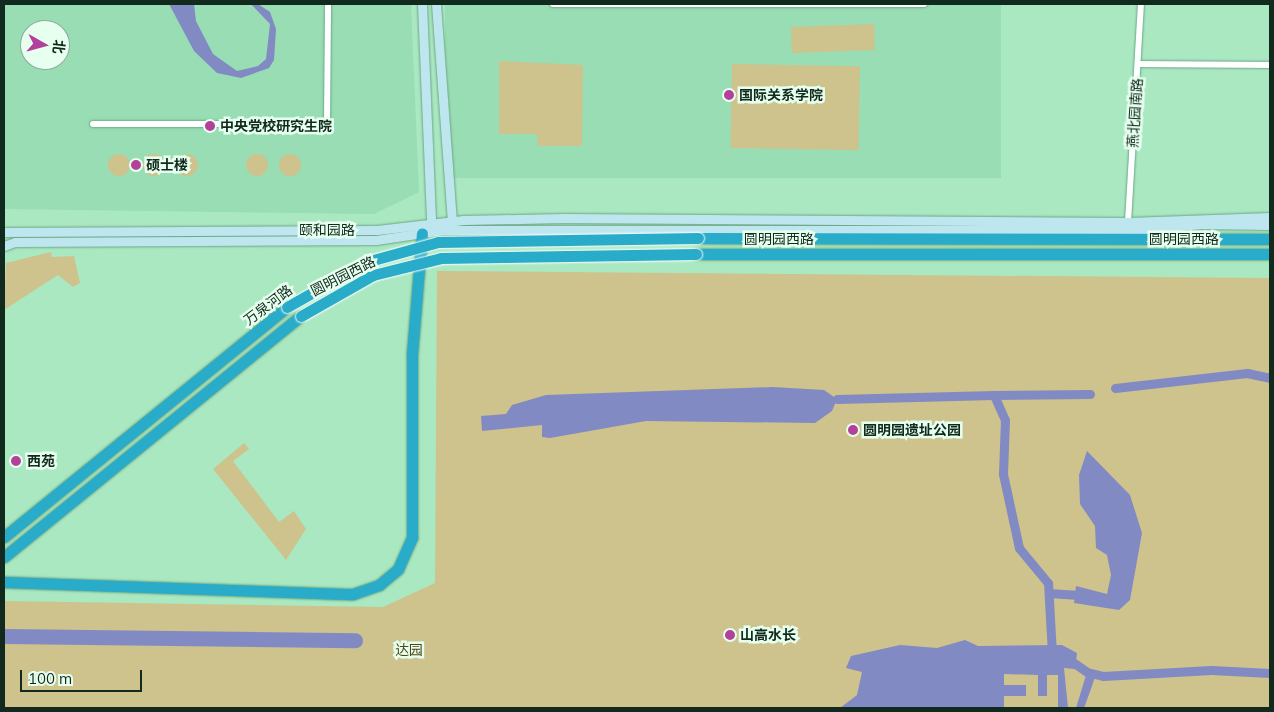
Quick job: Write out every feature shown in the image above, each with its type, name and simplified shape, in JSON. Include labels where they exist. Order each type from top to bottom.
[{"type":"highway","points":[[4,582],[353,594],[380,585],[398,570],[412,537],[412,354],[422,233]]},
{"type":"highway","name":"圆明园西路","points":[[698,238],[1270,239]]},
{"type":"highway","name":"万泉河路","points":[[4,537],[288,307],[366,262],[438,242],[479,239],[698,238]]},
{"type":"highway","name":"圆明园西路","points":[[300,316],[373,275],[441,258],[696,254],[1270,254]]},
{"type":"highway","name":"万泉河路","points":[[4,557],[300,316]]},
{"type":"street","points":[[92,124],[327,124],[328,4]]},
{"type":"street","points":[[422,4],[430,223],[422,233]]},
{"type":"street","points":[[422,233],[452,221],[436,4]]},
{"type":"street","points":[[553,4],[924,4]]},
{"type":"street","name":"燕北园南路","points":[[1128,222],[1141,4]]},
{"type":"street","points":[[1138,64],[1270,65]]},
{"type":"street","name":"圆明园西路","points":[[430,223],[452,221],[1128,222],[1270,217]]},
{"type":"street","name":"颐和园路","points":[[4,232],[377,230],[430,223]]},
{"type":"street","name":"圆明园西路","points":[[422,233],[444,230],[1137,230],[1202,224],[1270,225]]},
{"type":"street","name":"颐和园路","points":[[4,246],[15,242],[376,240],[422,233]]},
{"type":"shaded area","name":"中央党校研究生院","points":[[4,4],[411,4],[419,192],[374,214],[4,209]]},
{"type":"shaded area","name":"国际关系学院","points":[[445,4],[1001,4],[1001,178],[445,178]]},
{"type":"green space","points":[[874,24],[875,50],[792,53],[791,27]]},
{"type":"green space","points":[[499,61],[583,65],[582,146],[538,146],[537,134],[499,134]]},
{"type":"green space","points":[[732,64],[860,66],[859,150],[731,148]]},
{"type":"green space","points":[[119,154],[127,157],[130,165],[127,173],[119,176],[111,173],[108,165],[111,157]]},
{"type":"green space","points":[[154,154],[162,157],[165,165],[162,173],[154,176],[146,173],[143,165],[146,157]]},
{"type":"green space","points":[[187,154],[195,157],[198,165],[195,173],[187,176],[179,173],[176,165],[179,157]]},
{"type":"green space","points":[[257,154],[265,157],[268,165],[265,173],[257,176],[249,173],[246,165],[249,157]]},
{"type":"green space","points":[[290,154],[298,157],[301,165],[298,173],[290,176],[282,173],[279,165],[282,157]]},
{"type":"green space","points":[[51,252],[52,257],[74,256],[80,283],[73,287],[58,275],[4,310],[6,263]]},
{"type":"green space","name":"圆明园遗址公园","points":[[437,271],[1270,278],[1270,708],[4,708],[4,601],[383,607],[435,583]]},
{"type":"green space","points":[[244,443],[249,449],[233,461],[279,522],[294,511],[306,529],[286,560],[213,469]]},
{"type":"water","points":[[169,4],[194,4],[196,21],[213,54],[237,71],[258,66],[266,59],[270,24],[251,4],[258,4],[270,12],[276,29],[274,60],[269,68],[241,78],[217,73],[194,51]]},
{"type":"water","points":[[773,387],[824,390],[837,399],[832,411],[815,423],[646,421],[550,438],[542,437],[542,425],[482,431],[481,416],[506,414],[512,405],[546,395]]},
{"type":"water","points":[[1087,451],[1130,495],[1142,533],[1130,600],[1119,610],[1074,603],[1076,586],[1107,594],[1111,575],[1107,555],[1096,548],[1095,526],[1080,504],[1079,475]]},
{"type":"water","points":[[965,640],[978,646],[1062,645],[1077,653],[1075,669],[1064,668],[1068,708],[1037,708],[1058,707],[1058,675],[1047,675],[1047,696],[1038,696],[1038,675],[1004,674],[1004,685],[1026,685],[1026,696],[1004,696],[1004,708],[840,708],[857,695],[862,672],[846,668],[851,656],[900,645],[937,648]]},
{"type":"water","points":[[1087,672],[1096,674],[1084,708],[1076,708]]},
{"type":"waterway","points":[[1115,388],[1247,373],[1270,378]]},
{"type":"waterway","points":[[1052,654],[1048,583],[1019,548],[1003,474],[1005,420],[994,395],[1090,394]]},
{"type":"waterway","points":[[837,399],[994,395]]},
{"type":"waterway","points":[[1049,593],[1075,595]]},
{"type":"waterway","points":[[4,636],[355,640]]},
{"type":"waterway","points":[[1067,658],[1087,672],[1103,676],[1211,670],[1270,673]]},
{"type":"place","name":"国际关系学院","points":[[729,95]]},
{"type":"place","name":"中央党校研究生院","points":[[210,126]]},
{"type":"place","name":"硕士楼","points":[[136,165]]},
{"type":"place","name":"圆明园遗址公园","points":[[853,430]]},
{"type":"place","name":"西苑","points":[[16,461]]},
{"type":"place","name":"山高水长","points":[[730,635]]},
{"type":"park label","name":"达园","points":[[409,650]]}]
